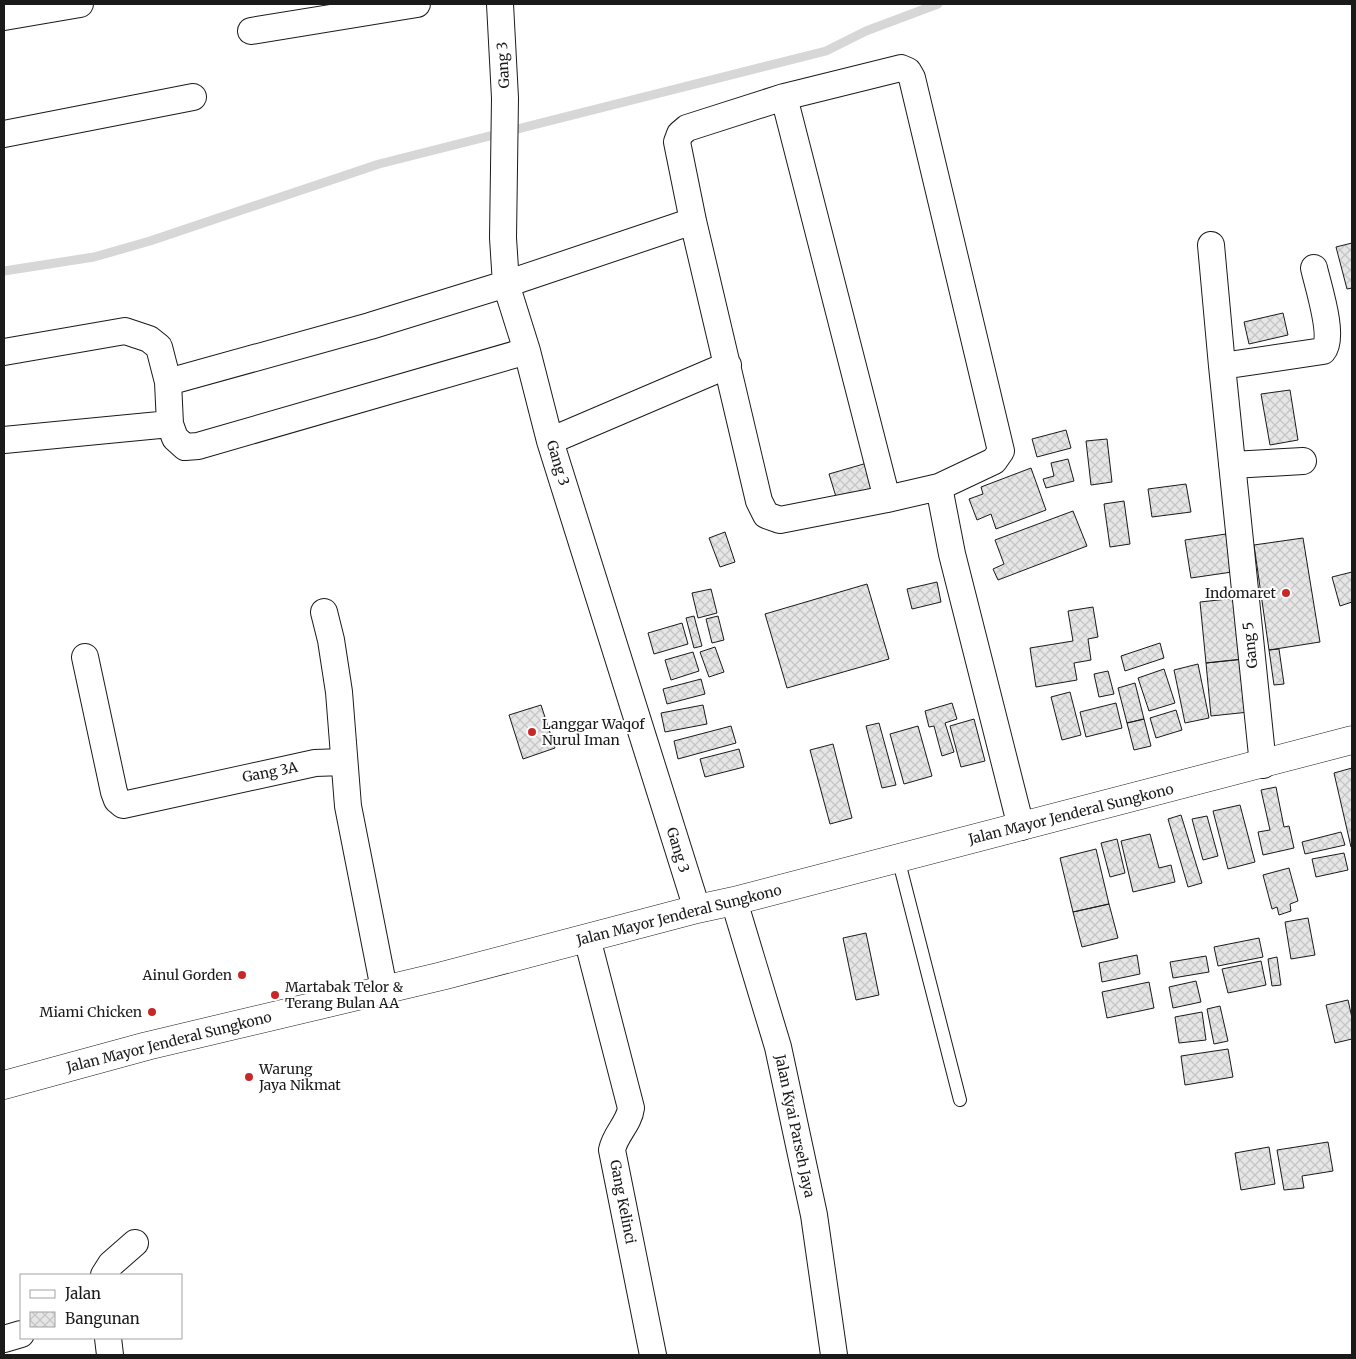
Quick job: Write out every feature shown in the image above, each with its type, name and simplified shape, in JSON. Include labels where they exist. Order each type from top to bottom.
[{"type":"main road","name":"Jalan Mayor Jenderal Sungkono","points":[[4,1085],[147,1046],[384,989],[697,908],[734,901],[1263,765],[1352,740]]},
{"type":"street","points":[[4,17],[80,4]]},
{"type":"street","points":[[251,32],[417,4]]},
{"type":"street","name":"Gang 3","points":[[500,4],[504,98],[503,184],[506,284],[527,351],[550,441],[697,908]]},
{"type":"street","points":[[901,68],[908,71],[912,78],[1001,451],[994,461],[939,487],[780,520],[766,515],[759,501],[693,221],[677,142],[680,134],[687,128],[784,97],[901,68]]},
{"type":"street","points":[[784,97],[887,499]]},
{"type":"street","points":[[4,134],[193,98]]},
{"type":"street","points":[[168,382],[370,326],[506,284],[693,221]]},
{"type":"street","name":"Gang 5","points":[[1211,245],[1263,765]]},
{"type":"street","points":[[1222,366],[1323,351],[1328,346],[1328,333],[1314,268]]},
{"type":"street","points":[[4,352],[125,331],[149,339],[159,347],[168,382],[170,424],[175,438],[185,447],[198,446],[527,351]]},
{"type":"street","points":[[550,441],[728,365]]},
{"type":"street","points":[[4,440],[170,424]]},
{"type":"street","points":[[1232,465],[1303,461]]},
{"type":"street","points":[[939,487],[952,554],[1021,827]]},
{"type":"street","points":[[324,612],[338,684],[348,806],[384,989]]},
{"type":"street","name":"Gang 3A","points":[[85,657],[114,792],[117,800],[123,805],[315,763],[343,762]]},
{"type":"street","name":"Jalan Kyai Parseh Jaya","points":[[734,901],[778,1048],[814,1215],[834,1355]]},
{"type":"street","name":"Gang Kelinci","points":[[587,938],[631,1108],[627,1122],[614,1142],[612,1150],[653,1355]]},
{"type":"street","points":[[105,1274],[111,1264],[135,1243]]},
{"type":"street","points":[[4,1339],[20,1334]]},
{"type":"street","points":[[108,1339],[110,1355]]},
{"type":"lane","points":[[898,858],[960,1100]]},
{"type":"building","points":[[1352,243],[1352,288],[1347,289],[1336,247]]},
{"type":"building","points":[[1283,313],[1288,335],[1249,344],[1244,322]]},
{"type":"building","points":[[1290,390],[1298,440],[1270,445],[1261,394]]},
{"type":"building","points":[[1066,430],[1071,448],[1037,457],[1032,439]]},
{"type":"building","points":[[1107,439],[1112,482],[1091,485],[1086,441]]},
{"type":"building","points":[[1068,459],[1074,481],[1046,488],[1043,479],[1054,476],[1051,463]]},
{"type":"building","points":[[874,461],[881,487],[837,500],[829,474]]},
{"type":"building","points":[[1031,468],[1046,510],[996,529],[991,514],[977,520],[969,499],[983,494],[981,487]]},
{"type":"building","points":[[1186,484],[1191,512],[1152,517],[1148,489]]},
{"type":"building","points":[[1124,501],[1130,544],[1110,547],[1104,504]]},
{"type":"building","points":[[1073,511],[1087,546],[998,580],[993,569],[1004,564],[995,540]]},
{"type":"building","points":[[725,532],[735,562],[720,567],[709,538]]},
{"type":"building","points":[[1226,534],[1232,572],[1191,578],[1185,540]]},
{"type":"building","name":"Indomaret","points":[[1303,538],[1320,642],[1269,650],[1254,545]]},
{"type":"building","points":[[1352,572],[1352,602],[1340,606],[1332,577]]},
{"type":"building","points":[[937,582],[941,602],[912,609],[907,589]]},
{"type":"building","points":[[867,584],[889,659],[787,688],[765,614]]},
{"type":"building","points":[[711,589],[717,613],[698,618],[692,593]]},
{"type":"building","points":[[1237,598],[1244,659],[1206,663],[1200,602]]},
{"type":"building","points":[[1093,607],[1098,637],[1088,639],[1091,660],[1074,663],[1077,680],[1036,687],[1030,648],[1073,641],[1068,611]]},
{"type":"building","points":[[694,616],[702,646],[694,648],[686,618]]},
{"type":"building","points":[[718,616],[724,640],[712,643],[706,619]]},
{"type":"building","points":[[682,623],[688,644],[654,654],[648,633]]},
{"type":"building","points":[[1160,643],[1164,658],[1125,671],[1121,656]]},
{"type":"building","points":[[715,647],[724,672],[709,677],[700,652]]},
{"type":"building","points":[[1279,649],[1284,684],[1274,685],[1269,650]]},
{"type":"building","points":[[693,652],[699,671],[671,680],[665,660]]},
{"type":"building","points":[[1244,659],[1249,712],[1211,716],[1206,663]]},
{"type":"building","points":[[1198,664],[1209,718],[1185,723],[1174,670]]},
{"type":"building","points":[[1164,669],[1175,703],[1149,711],[1138,678]]},
{"type":"building","points":[[1108,671],[1114,694],[1099,697],[1094,674]]},
{"type":"building","points":[[701,679],[705,694],[667,704],[663,689]]},
{"type":"building","points":[[1135,683],[1144,719],[1127,723],[1118,688]]},
{"type":"building","points":[[1070,692],[1081,735],[1062,740],[1051,697]]},
{"type":"building","points":[[952,703],[957,719],[945,723],[954,752],[942,756],[934,726],[929,727],[925,711]]},
{"type":"building","points":[[1116,703],[1122,728],[1086,737],[1080,712]]},
{"type":"building","name":"Langgar Waqof Nurul Iman","points":[[541,705],[555,748],[523,759],[509,715]]},
{"type":"building","points":[[703,705],[707,724],[665,732],[661,713]]},
{"type":"building","points":[[1176,710],[1182,730],[1156,738],[1150,718]]},
{"type":"building","points":[[974,719],[985,761],[961,767],[950,726]]},
{"type":"building","points":[[1144,719],[1151,746],[1134,750],[1127,723]]},
{"type":"building","points":[[879,723],[896,785],[882,788],[866,726]]},
{"type":"building","points":[[731,726],[736,743],[678,759],[674,741]]},
{"type":"building","points":[[918,726],[932,776],[904,784],[890,734]]},
{"type":"building","points":[[833,744],[852,818],[830,824],[810,750]]},
{"type":"building","points":[[739,749],[744,767],[705,777],[700,759]]},
{"type":"building","points":[[1352,768],[1352,847],[1351,847],[1334,773]]},
{"type":"building","points":[[1276,787],[1284,827],[1289,826],[1294,848],[1263,855],[1258,832],[1270,830],[1261,790]]},
{"type":"building","points":[[1240,805],[1255,862],[1228,869],[1213,811]]},
{"type":"building","points":[[1181,815],[1202,883],[1188,887],[1168,819]]},
{"type":"building","points":[[1207,816],[1218,856],[1203,860],[1192,819]]},
{"type":"building","points":[[1341,832],[1345,845],[1305,854],[1302,842]]},
{"type":"building","points":[[1150,834],[1159,868],[1171,865],[1175,882],[1133,892],[1121,841]]},
{"type":"building","points":[[1117,839],[1125,873],[1110,877],[1101,843]]},
{"type":"building","points":[[1096,849],[1109,904],[1073,912],[1060,858]]},
{"type":"building","points":[[1344,853],[1348,870],[1316,877],[1312,859]]},
{"type":"building","points":[[1289,868],[1298,901],[1290,904],[1291,911],[1279,915],[1277,907],[1272,909],[1263,875]]},
{"type":"building","points":[[1109,904],[1118,938],[1082,947],[1073,912]]},
{"type":"building","points":[[1308,918],[1315,955],[1291,959],[1285,922]]},
{"type":"building","points":[[866,933],[879,995],[856,1000],[843,938]]},
{"type":"building","points":[[1259,938],[1263,957],[1218,966],[1214,947]]},
{"type":"building","points":[[1137,955],[1140,974],[1102,982],[1099,963]]},
{"type":"building","points":[[1206,956],[1209,972],[1173,978],[1170,962]]},
{"type":"building","points":[[1277,957],[1281,985],[1272,986],[1268,959]]},
{"type":"building","points":[[1261,961],[1266,985],[1228,993],[1222,969]]},
{"type":"building","points":[[1196,981],[1201,1002],[1173,1008],[1169,987]]},
{"type":"building","points":[[1149,982],[1154,1008],[1107,1018],[1102,992]]},
{"type":"building","points":[[1348,1000],[1352,1018],[1352,1039],[1335,1043],[1326,1005]]},
{"type":"building","points":[[1220,1006],[1228,1041],[1214,1044],[1207,1009]]},
{"type":"building","points":[[1202,1012],[1206,1040],[1179,1043],[1175,1017]]},
{"type":"building","points":[[1228,1049],[1233,1077],[1185,1085],[1181,1056]]},
{"type":"building","points":[[1328,1142],[1333,1171],[1302,1176],[1304,1188],[1284,1190],[1277,1150]]},
{"type":"building","points":[[1269,1147],[1275,1184],[1241,1190],[1235,1153]]},
{"type":"waterway","points":[[4,271],[94,257],[150,241],[379,164],[826,51],[866,31],[938,4]]},
{"type":"place","name":"Indomaret","points":[[1286,593]]},
{"type":"place","name":"Langgar Waqof Nurul Iman","points":[[532,732]]},
{"type":"place","name":"Ainul Gorden","points":[[242,975]]},
{"type":"place","name":"Martabak Telor & Terang Bulan AA","points":[[275,995]]},
{"type":"place","name":"Miami Chicken","points":[[152,1012]]},
{"type":"place","name":"Warung Jaya Nikmat","points":[[249,1077]]}]
